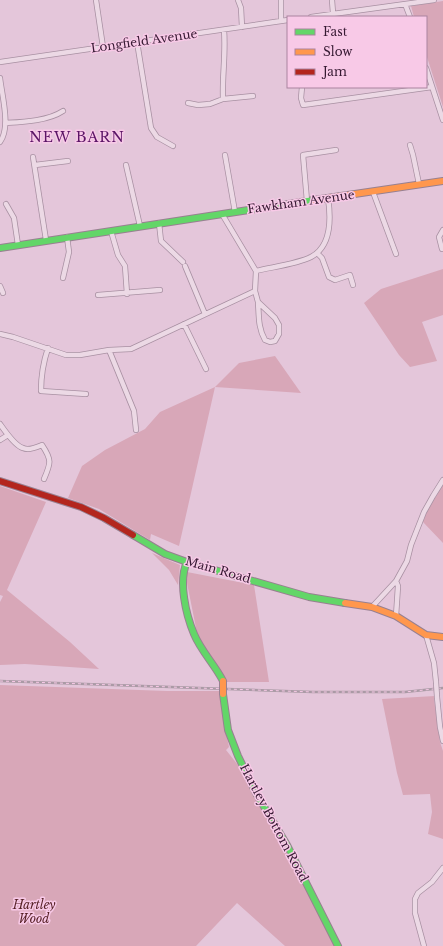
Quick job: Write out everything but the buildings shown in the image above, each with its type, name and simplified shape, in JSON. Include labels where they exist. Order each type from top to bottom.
[{"type":"street","points":[[96,0],[103,47]]},
{"type":"street","points":[[238,0],[241,9],[242,27]]},
{"type":"street","points":[[281,0],[281,21]]},
{"type":"street","points":[[332,0],[333,13]]},
{"type":"street","points":[[316,16],[434,0]]},
{"type":"street","points":[[405,4],[410,16]]},
{"type":"street","name":"Longfield Avenue","points":[[0,62],[287,20]]},
{"type":"street","points":[[223,99],[225,51],[224,30]]},
{"type":"street","points":[[137,42],[151,128],[157,137],[173,146]]},
{"type":"street","points":[[427,71],[443,120]]},
{"type":"street","points":[[0,78],[6,123],[3,137],[0,142]]},
{"type":"street","points":[[427,88],[432,87]]},
{"type":"street","points":[[302,88],[301,98],[303,105],[425,88]]},
{"type":"street","points":[[188,103],[198,105],[210,104],[223,99],[253,96]]},
{"type":"street","points":[[6,123],[39,119],[58,114],[63,111]]},
{"type":"street","points":[[410,145],[419,184]]},
{"type":"street","points":[[307,201],[303,155],[336,150]]},
{"type":"street","points":[[225,156],[235,212]]},
{"type":"street","points":[[33,157],[46,240]]},
{"type":"street","points":[[35,165],[68,161]]},
{"type":"street","points":[[126,165],[140,226]]},
{"type":"street","name":"Fawkham Avenue","points":[[0,248],[443,181]]},
{"type":"street","points":[[373,192],[396,254]]},
{"type":"street","points":[[256,271],[304,260],[317,253],[323,246],[328,232],[330,216],[328,198]]},
{"type":"street","points":[[6,204],[14,218],[18,245]]},
{"type":"street","points":[[222,214],[256,271],[255,291],[258,302],[259,325],[261,333],[265,340],[270,342],[275,341],[279,334],[278,325],[275,318],[258,302]]},
{"type":"street","points":[[159,223],[161,241],[184,264],[205,314]]},
{"type":"street","points":[[442,249],[439,237],[443,230]]},
{"type":"street","points":[[112,231],[118,255],[125,266],[127,294]]},
{"type":"street","points":[[63,278],[69,252],[67,237]]},
{"type":"street","points":[[317,253],[322,258],[331,279],[335,280],[349,273],[353,285]]},
{"type":"street","points":[[0,286],[3,293]]},
{"type":"street","points":[[98,295],[127,294],[160,290]]},
{"type":"street","points":[[0,334],[66,354],[131,349],[255,291]]},
{"type":"street","points":[[184,324],[206,369]]},
{"type":"street","points":[[48,348],[42,366],[41,391],[86,394]]},
{"type":"street","points":[[109,350],[134,411],[136,430]]},
{"type":"street","points":[[0,424],[8,435],[22,448],[29,449],[42,445],[48,454],[51,464],[44,479]]},
{"type":"street","points":[[0,440],[8,435]]},
{"type":"street","name":"Main Road","points":[[0,480],[81,507],[104,518],[165,554],[187,562],[309,597],[372,607],[396,616],[426,635],[443,637]]},
{"type":"street","points":[[372,607],[396,581],[407,561],[411,545],[424,512],[443,480]]},
{"type":"street","name":"Hartley Bottom Road","points":[[187,562],[182,583],[189,618],[194,634],[212,660],[223,681],[223,694],[228,730],[238,756],[257,796],[288,845],[338,946]]},
{"type":"street","points":[[396,581],[398,586],[396,616]]},
{"type":"street","points":[[426,635],[434,663],[440,727],[443,741]]},
{"type":"street","points":[[424,946],[415,911],[415,899],[418,893],[432,882],[443,868]]},
{"type":"green space","points":[[443,1],[443,107],[427,57],[427,16],[414,16],[411,6]]},
{"type":"green space","points":[[443,269],[443,315],[422,322],[437,361],[410,367],[399,355],[364,303],[381,289]]},
{"type":"green space","points":[[275,356],[301,393],[215,387],[239,363]]},
{"type":"green space","points":[[215,387],[179,546],[151,534],[150,540],[99,509],[68,498],[82,466],[105,450],[145,429],[160,412]]},
{"type":"green space","points":[[443,485],[443,543],[423,522],[427,511]]},
{"type":"green space","points":[[0,486],[46,502],[7,590],[70,642],[99,669],[25,664],[0,665],[0,602],[3,596],[0,595]]},
{"type":"green space","points":[[152,553],[180,565],[178,585],[169,570]]},
{"type":"green space","points":[[187,572],[254,585],[269,682],[225,682],[197,633],[187,583]]},
{"type":"green space","name":"Hartley Wood","points":[[0,685],[167,691],[222,691],[225,728],[229,747],[226,750],[238,765],[287,850],[338,946],[285,946],[237,903],[196,946],[0,946]]},
{"type":"green space","points":[[435,696],[434,699],[440,742],[443,751],[443,839],[428,834],[432,812],[430,794],[403,795],[382,699]]},
{"type":"railway","points":[[0,681],[313,692],[405,692],[443,688]]},
{"type":"traffic: fast","points":[[0,248],[314,200]]},
{"type":"traffic: fast","points":[[133,535],[165,554],[187,562],[309,597],[345,603]]},
{"type":"traffic: fast","points":[[187,562],[184,570],[183,588],[188,617],[197,640],[223,681]]},
{"type":"traffic: fast","points":[[223,694],[228,730],[238,756],[257,795],[287,845],[338,946]]},
{"type":"traffic: slow","points":[[314,200],[443,181]]},
{"type":"traffic: slow","points":[[345,603],[372,607],[396,616],[426,635],[443,637]]},
{"type":"traffic: slow","points":[[223,681],[223,694]]},
{"type":"traffic: jam","points":[[0,481],[81,507],[104,518],[133,535]]},
{"type":"district","name":"NEW BARN","points":[[77,137]]}]
